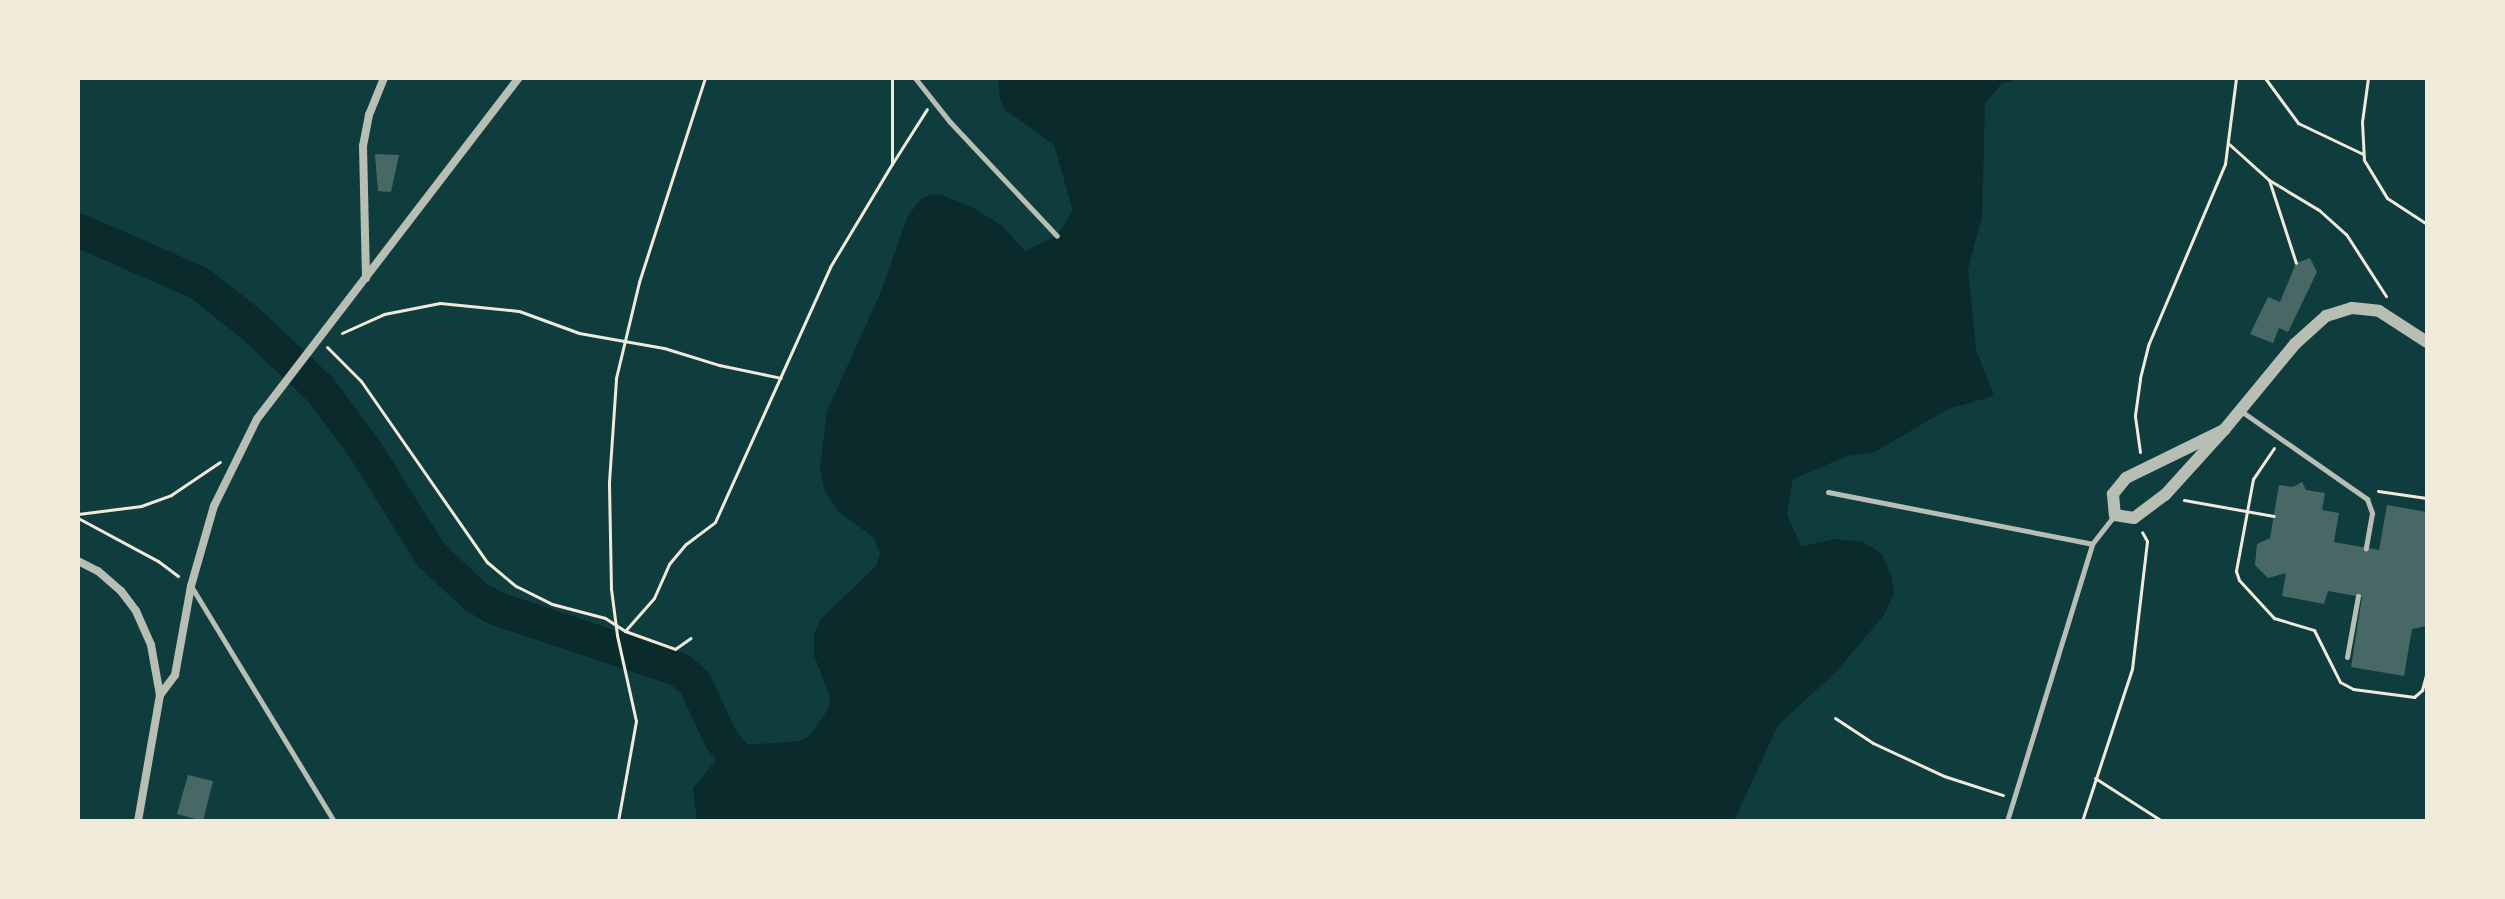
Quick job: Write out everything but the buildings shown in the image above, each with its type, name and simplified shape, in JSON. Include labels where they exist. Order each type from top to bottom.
[{"type":"street","points":[[366,279],[363,146],[369,115],[384,78]]},
{"type":"street","points":[[160,695],[175,675],[191,586],[214,506],[235,457],[282,386],[519,78]]},
{"type":"street","points":[[2224,430],[2126,478],[2113,494],[2115,515],[2134,518],[2165,495],[2224,430],[2295,344],[2326,316],[2366,307],[2393,319],[2427,342]]},
{"type":"street","points":[[78,561],[98,571],[121,591],[136,611],[151,645],[160,695],[138,821]]},
{"type":"lane","points":[[915,78],[932,101],[1057,236]]},
{"type":"lane","points":[[2240,411],[2367,499],[2372,513],[2366,548]]},
{"type":"lane","points":[[1828,492],[2092,544]]},
{"type":"lane","points":[[2007,821],[2092,544],[2115,515]]},
{"type":"lane","points":[[191,586],[334,821]]},
{"type":"lane","points":[[2347,657],[2358,596]]},
{"type":"path","points":[[618,821],[628,781],[636,721],[615,624],[609,545],[611,430],[624,341],[639,282],[705,78]]},
{"type":"path","points":[[892,78],[892,164]]},
{"type":"path","points":[[2144,468],[2135,415],[2140,378],[2149,343],[2220,179],[2229,144],[2236,78]]},
{"type":"path","points":[[2265,78],[2298,123],[2363,154]]},
{"type":"path","points":[[2368,78],[2362,122],[2363,154],[2371,176],[2387,198],[2427,224]]},
{"type":"path","points":[[625,631],[654,598],[669,564],[686,544],[715,522],[830,267],[932,101]]},
{"type":"path","points":[[2229,144],[2269,180],[2319,210],[2346,234],[2372,271],[2393,319]]},
{"type":"path","points":[[2269,180],[2296,263]]},
{"type":"path","points":[[691,638],[675,649],[625,631],[615,624],[552,604],[516,586],[487,562],[361,381],[319,339],[384,314],[440,303],[519,311],[579,333],[781,378]]},
{"type":"path","points":[[2280,438],[2253,479],[2236,571],[2239,580],[2274,618],[2314,630],[2340,682],[2353,689],[2414,697],[2422,690],[2427,671]]},
{"type":"path","points":[[78,516],[141,506],[171,495],[216,463],[235,457]]},
{"type":"path","points":[[2355,488],[2427,498]]},
{"type":"path","points":[[2165,495],[2274,516]]},
{"type":"path","points":[[78,516],[158,561],[191,586]]},
{"type":"path","points":[[2082,821],[2132,669],[2147,541],[2134,518]]},
{"type":"path","points":[[1835,718],[1873,743],[1944,776],[2014,798]]},
{"type":"path","points":[[2095,778],[2162,821]]},
{"type":"water","points":[[998,78],[2019,78],[2001,84],[1985,104],[1982,217],[1968,269],[1976,349],[1994,396],[1948,409],[1875,452],[1847,456],[1793,479],[1787,515],[1801,546],[1836,539],[1863,542],[1882,554],[1891,575],[1894,593],[1884,615],[1835,673],[1778,725],[1734,821],[697,821],[693,788],[728,746],[800,741],[810,735],[829,708],[830,697],[814,655],[814,634],[821,619],[876,566],[880,553],[873,537],[838,511],[824,489],[820,468],[827,411],[880,294],[908,216],[920,200],[930,194],[942,195],[972,207],[1001,225],[1025,251],[1057,236],[1073,211],[1054,145],[1005,110],[1000,99]]},
{"type":"waterway","points":[[78,230],[199,283],[251,324],[321,390],[366,451],[431,555],[475,596],[495,608],[680,670],[695,683],[721,739],[788,821]]}]
